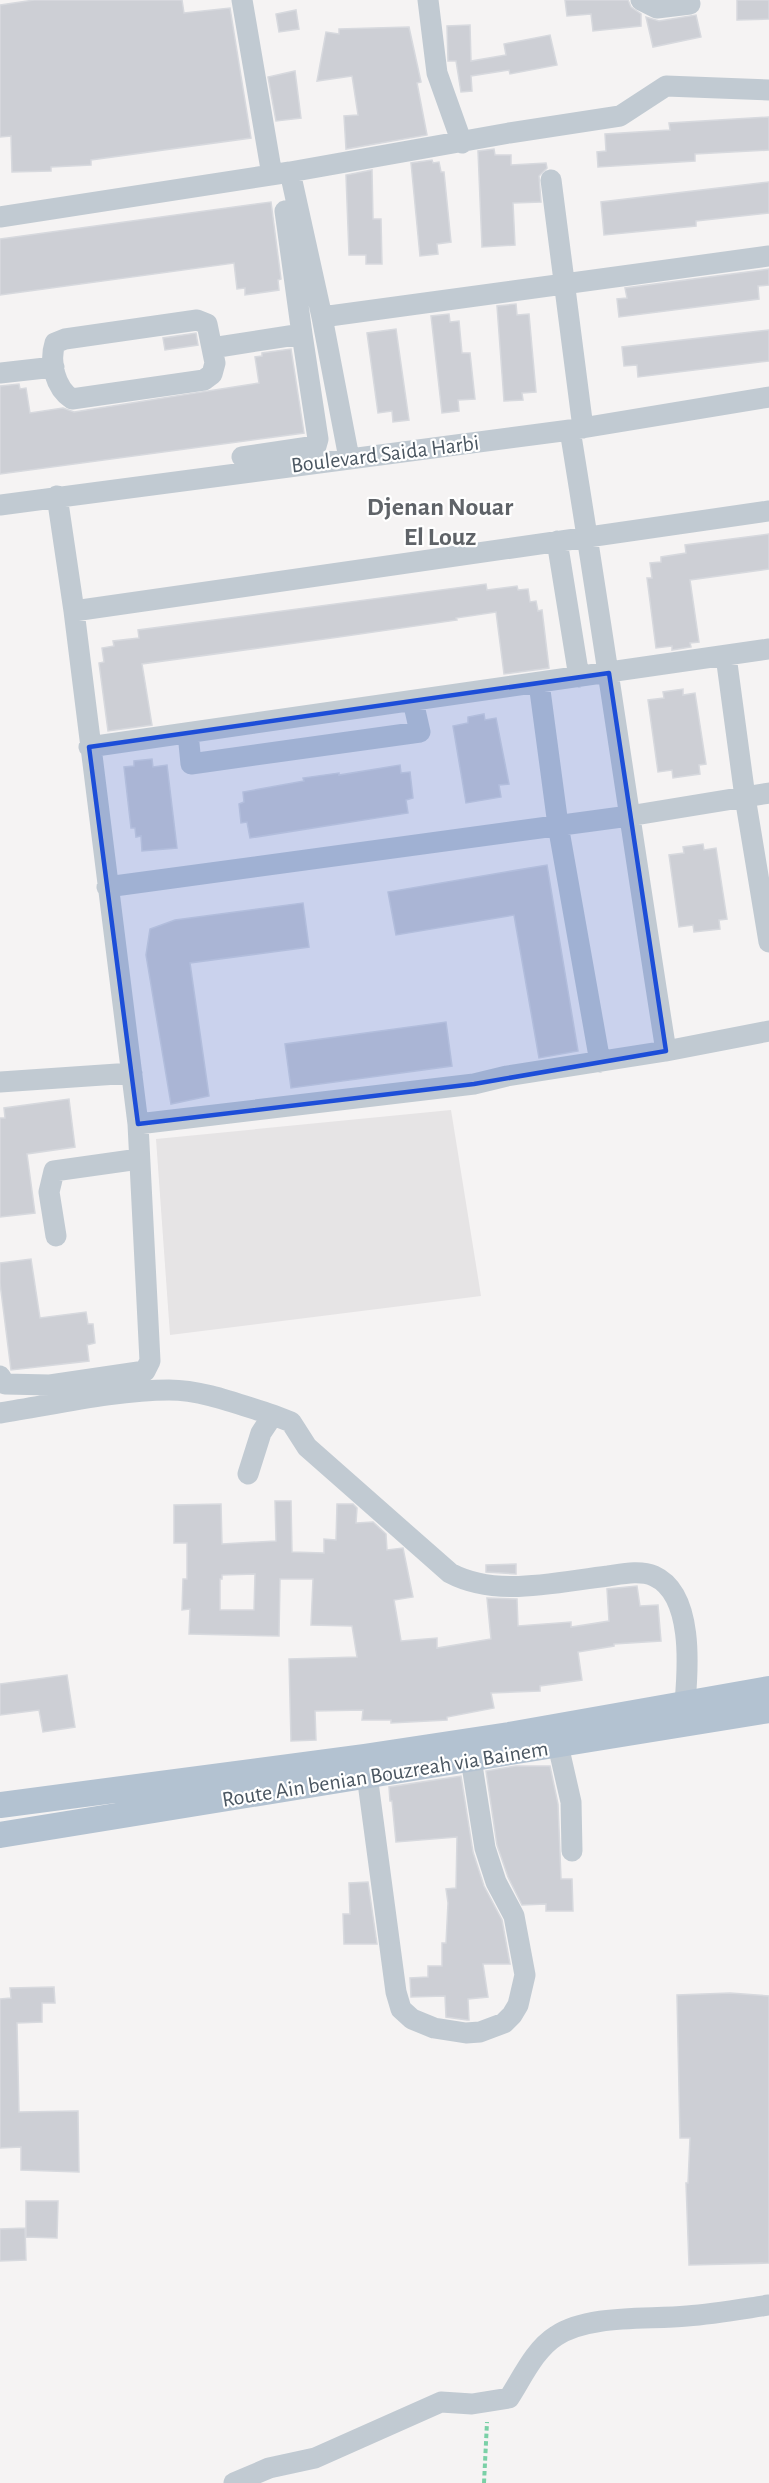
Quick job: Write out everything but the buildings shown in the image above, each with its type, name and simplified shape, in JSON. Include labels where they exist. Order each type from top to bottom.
[{"type":"main road","name":"Route Ain benian Bouzreah via Bainem","points":[[0,1835],[365,1767],[509,1735],[769,1689]]},
{"type":"main road","name":"Route Ain benian Bouzreah via Bainem","points":[[0,1805],[365,1767],[471,1759],[769,1710]]},
{"type":"street","points":[[242,0],[281,174],[322,316],[349,458]]},
{"type":"street","points":[[428,0],[437,73],[462,143]]},
{"type":"street","points":[[641,0],[657,9],[690,4]]},
{"type":"street","points":[[0,217],[281,174],[509,133],[620,116],[666,86],[769,90]]},
{"type":"street","points":[[0,491],[316,446],[318,439],[281,174]]},
{"type":"street","points":[[551,180],[565,284],[587,536],[666,1051]]},
{"type":"street","points":[[322,316],[769,256]]},
{"type":"street","points":[[197,320],[207,324],[215,363],[212,374],[204,380],[72,399],[64,394],[58,385],[54,367],[52,351],[54,343],[65,339],[197,320]]},
{"type":"street","points":[[213,348],[302,334]]},
{"type":"street","points":[[0,373],[54,367]]},
{"type":"street","name":"Boulevard Saida Harbi","points":[[0,505],[576,429],[769,397]]},
{"type":"street","points":[[57,496],[74,611],[89,747],[138,1124],[150,1361],[145,1371]]},
{"type":"street","points":[[74,611],[769,511]]},
{"type":"street","points":[[557,540],[579,677]]},
{"type":"street","points":[[89,747],[769,649]]},
{"type":"street","points":[[726,656],[745,797],[769,942]]},
{"type":"street","points":[[540,683],[558,825],[600,1062]]},
{"type":"street","points":[[188,733],[191,765],[420,732],[413,701]]},
{"type":"street","points":[[107,887],[629,816],[769,794]]},
{"type":"street","points":[[138,1124],[474,1084],[507,1076],[666,1051],[769,1031]]},
{"type":"street","points":[[0,1082],[132,1072]]},
{"type":"street","points":[[56,1236],[49,1192],[54,1171],[140,1159]]},
{"type":"street","points":[[0,1376],[5,1384],[50,1385],[145,1371],[171,1390]]},
{"type":"street","points":[[0,1413],[110,1396],[171,1390],[218,1398],[291,1422],[307,1446],[450,1573],[463,1580],[494,1586],[517,1586],[630,1573],[646,1574],[659,1579],[671,1592],[682,1615],[686,1632],[688,1668],[685,1703]]},
{"type":"street","points":[[248,1474],[261,1433],[273,1415]]},
{"type":"street","points":[[558,1745],[571,1802],[572,1851]]},
{"type":"street","points":[[365,1767],[396,1992],[401,2009],[412,2019],[434,2028],[480,2032],[504,2023],[512,2015],[518,2005],[525,1974],[514,1916],[496,1882],[485,1848],[471,1759]]},
{"type":"street","points":[[234,2483],[269,2468],[315,2458],[441,2402],[457,2405],[488,2403],[509,2398],[545,2344],[557,2335],[577,2326],[600,2321],[689,2316],[769,2305]]},
{"type":"path","points":[[484,2483],[488,2403]]},
{"type":"highlighted area","points":[[609,673],[666,1051],[474,1084],[138,1124],[89,747]]},
{"type":"shaded area","points":[[451,1110],[481,1296],[170,1335],[156,1139]]},
{"type":"district","name":"Djenan Nouar El Louz","points":[[440,521]]}]
